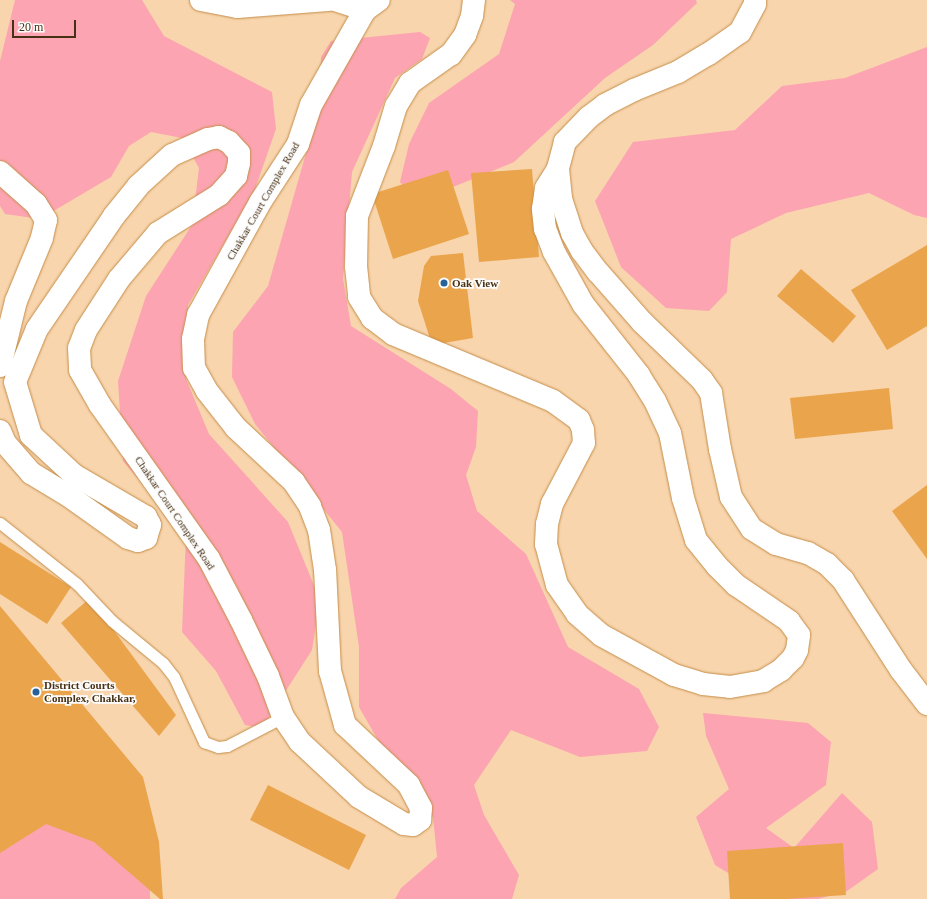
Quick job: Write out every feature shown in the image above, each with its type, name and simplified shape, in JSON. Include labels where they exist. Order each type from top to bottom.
[{"type":"main road","points":[[201,0],[237,7],[328,0]]},
{"type":"main road","points":[[335,0],[372,5]]},
{"type":"main road","points":[[474,0],[472,16],[465,35],[451,54],[410,83],[396,106],[384,146],[357,216],[356,266],[359,297],[372,318],[393,334],[553,401],[579,420],[583,430],[584,443],[552,504],[547,524],[546,544],[557,585],[577,614],[601,635],[674,675],[703,684],[730,687],[763,681],[781,670],[793,658],[797,650],[799,635],[789,622],[736,585],[717,566],[696,540],[683,498],[670,433],[655,401],[639,375],[583,304],[552,246],[545,229],[543,209],[546,188],[558,169],[565,142],[589,117],[605,105],[634,90],[678,72],[740,32],[755,4],[755,0]]},
{"type":"main road","name":"Chakkar Court Complex Road","points":[[2,438],[31,473],[70,496],[102,521],[128,538],[138,541],[146,538],[150,525],[146,517],[74,475],[30,435],[15,382],[37,329],[114,216],[138,186],[172,155],[208,139],[219,138],[229,142],[238,153],[240,163],[236,176],[219,195],[158,233],[119,279],[86,330],[79,348],[80,370],[100,404],[209,559],[261,662],[283,717],[300,742],[358,797],[404,824],[413,825],[420,820],[421,808],[409,785],[345,725],[330,671],[325,570],[319,530],[310,506],[294,482],[236,428],[207,391],[194,368],[193,339],[198,315],[261,201],[298,144],[311,105],[372,5]]},
{"type":"main road","points":[[558,169],[561,199],[572,233],[582,250],[598,272],[637,316],[686,362],[711,393],[720,449],[732,497],[752,529],[776,544],[808,552],[832,569],[842,580],[901,670],[927,704]]},
{"type":"main road","points":[[0,172],[36,204],[46,220],[42,238],[16,302],[0,366]]},
{"type":"lane","points":[[0,523],[77,584],[112,621],[163,662],[174,677],[204,742],[218,747],[227,746],[283,717]]},
{"type":"shaded area","points":[[15,0],[142,0],[164,36],[272,92],[276,129],[254,192],[188,305],[186,379],[209,434],[288,522],[320,600],[312,650],[262,728],[245,725],[216,671],[182,632],[186,535],[123,461],[118,381],[146,296],[192,225],[199,168],[182,138],[151,132],[129,146],[111,177],[40,219],[5,214],[0,206],[0,61]]},
{"type":"shaded area","points":[[510,0],[696,0],[697,3],[653,45],[605,78],[514,162],[416,202],[400,182],[409,144],[429,103],[499,54],[515,4]]},
{"type":"shaded area","points":[[420,32],[430,38],[422,59],[395,78],[352,172],[343,279],[351,326],[451,389],[478,411],[476,447],[466,475],[477,511],[526,554],[568,647],[639,689],[659,727],[647,751],[580,757],[511,730],[474,785],[484,815],[519,875],[512,899],[395,899],[401,888],[437,857],[433,817],[391,763],[359,707],[359,647],[342,532],[255,424],[232,377],[233,332],[268,286],[319,108],[321,57],[331,41]]},
{"type":"shaded area","points":[[927,47],[927,218],[914,215],[869,193],[786,213],[731,239],[727,292],[709,311],[666,308],[621,267],[595,201],[633,142],[735,130],[782,86],[845,78]]},
{"type":"shaded area","points":[[703,713],[808,723],[831,742],[826,785],[766,828],[794,848],[842,793],[872,822],[878,869],[847,891],[818,899],[771,899],[715,865],[696,817],[729,789],[706,736]]},
{"type":"shaded area","points":[[59,814],[150,884],[150,899],[0,899],[0,837]]},
{"type":"building","points":[[532,169],[539,257],[479,262],[471,173]]},
{"type":"building","points":[[448,170],[469,234],[393,259],[372,194]]},
{"type":"building","points":[[927,245],[927,326],[887,350],[851,290]]},
{"type":"building","name":"Oak View","points":[[463,253],[473,338],[432,345],[418,301],[424,266],[431,256]]},
{"type":"building","points":[[801,269],[856,316],[833,343],[777,296]]},
{"type":"building","points":[[889,388],[893,429],[795,439],[790,398]]},
{"type":"building","points":[[927,485],[927,559],[892,511]]},
{"type":"building","points":[[0,542],[71,587],[47,624],[0,594]]},
{"type":"building","points":[[90,598],[176,715],[159,736],[61,623]]},
{"type":"building","name":"District Courts Complex, Chakkar,","points":[[0,606],[143,777],[159,842],[163,899],[160,899],[94,842],[46,824],[0,853]]},
{"type":"building","points":[[268,785],[366,835],[349,870],[250,820]]},
{"type":"building","points":[[843,843],[846,895],[786,899],[730,899],[727,851]]},
{"type":"place","name":"Oak View","points":[[444,283]]},
{"type":"place","name":"District Courts Complex, Chakkar,","points":[[36,692]]}]
